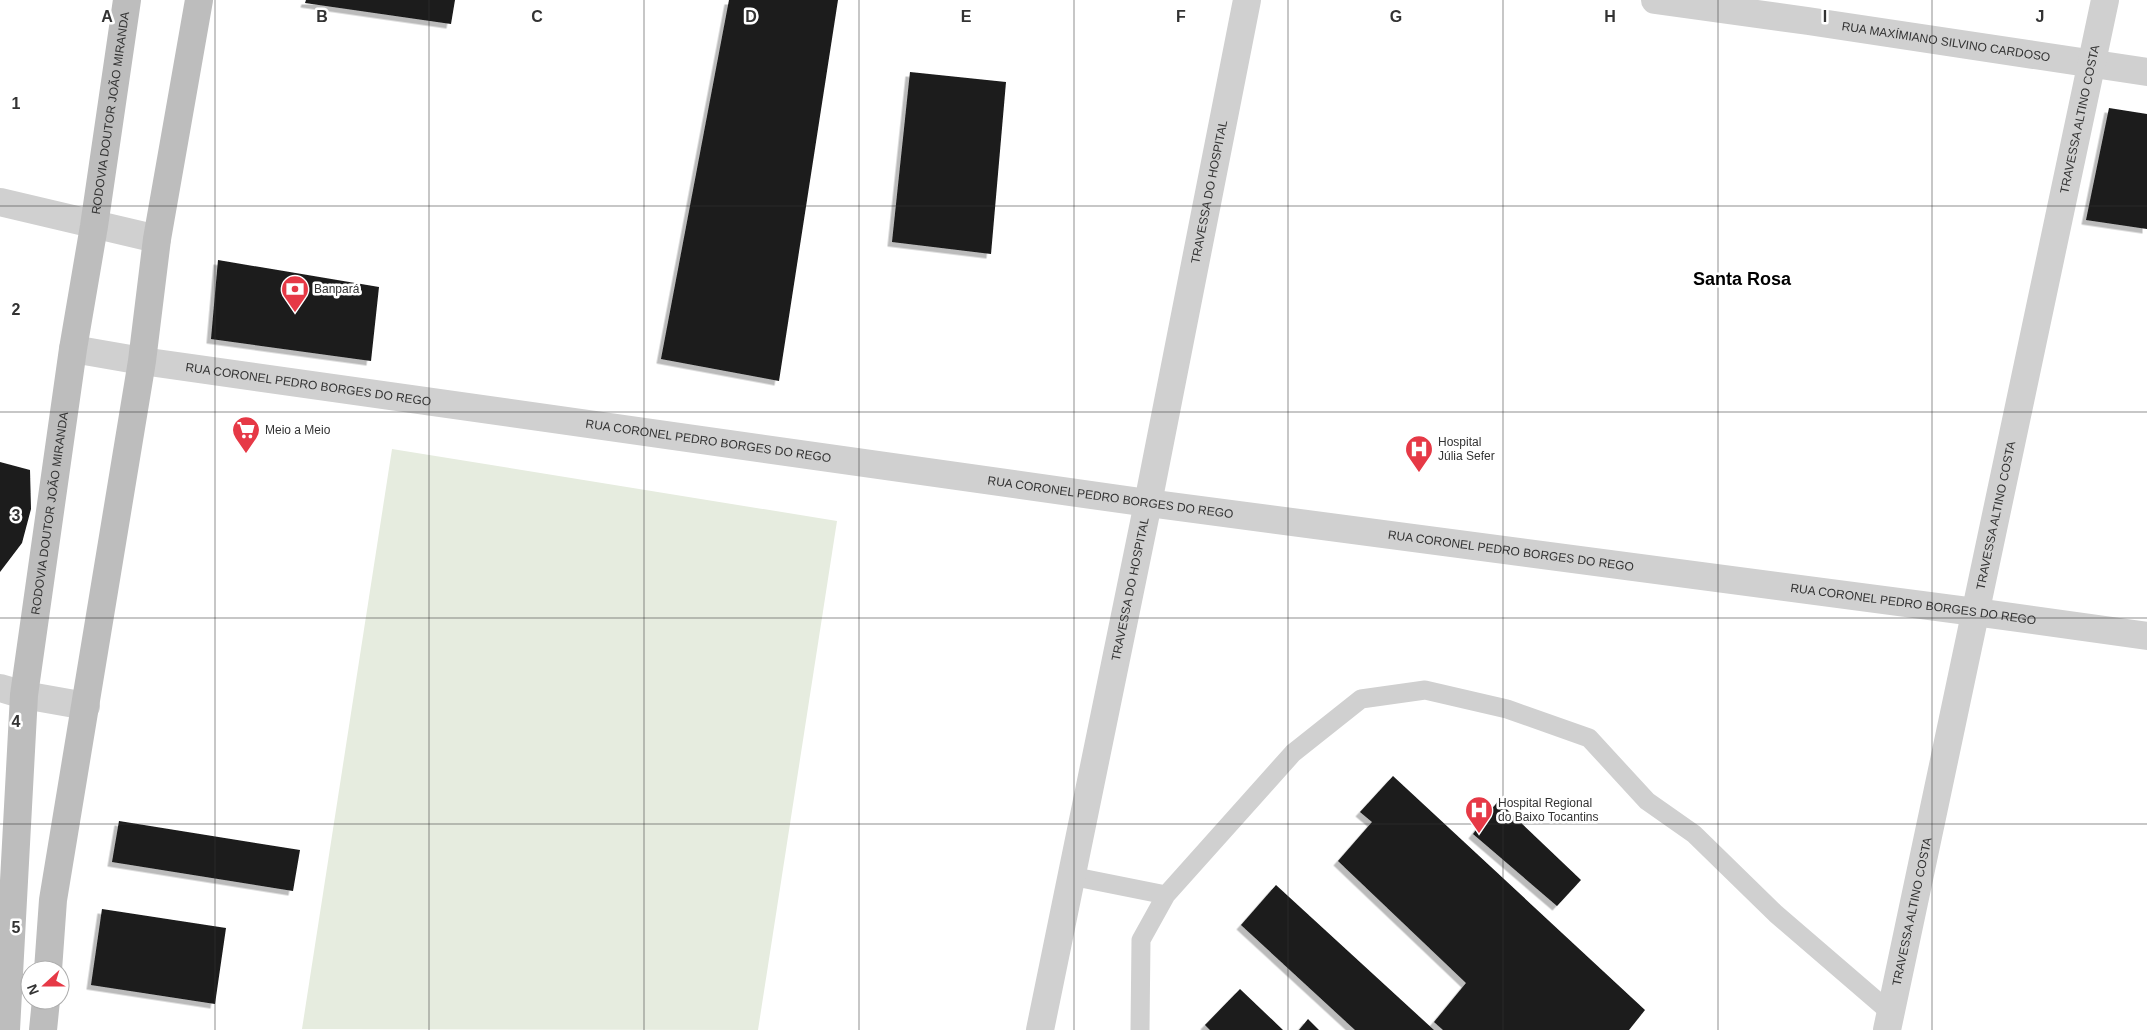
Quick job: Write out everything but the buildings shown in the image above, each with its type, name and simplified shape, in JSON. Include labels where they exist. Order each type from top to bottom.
[{"type":"main road","name":"RODOVIA DOUTOR JOÃO MIRANDA","points":[[6,1030],[12,692],[74,349],[127,0]]},
{"type":"main road","points":[[49,960],[53,900],[142,361],[157,239],[199,0]]},
{"type":"main road","points":[[43,1030],[45,1010]]},
{"type":"street","name":"TRAVESSA DO HOSPITAL","points":[[1040,1030],[1148,504],[1247,0]]},
{"type":"street","name":"RUA MAXÍMIANO SILVINO CARDOSO","points":[[1655,0],[1806,10],[2090,65],[2147,72]]},
{"type":"street","name":"TRAVESSA ALTINO COSTA","points":[[1889,1021],[2090,65],[2106,0]]},
{"type":"street","points":[[0,202],[94,226],[157,239]]},
{"type":"street","name":"RUA CORONEL PEDRO BORGES DO REGO","points":[[74,349],[142,361],[1148,504],[2147,636]]},
{"type":"street","points":[[12,692],[86,706]]},
{"type":"lane","points":[[1140,1030],[1142,940],[1166,895],[1293,753],[1361,699],[1425,690],[1507,709],[1590,738],[1647,801],[1694,834],[1889,1021]]},
{"type":"lane","points":[[1071,876],[1166,895]]},
{"type":"shaded area","points":[[392,449],[837,521],[758,1030],[302,1029]]},
{"type":"place","name":"Banpará","points":[[295,313]]},
{"type":"place","name":"Meio a Meio","points":[[246,454]]},
{"type":"place","name":"Hospital Júlia Sefer","points":[[1419,473]]},
{"type":"place","name":"Hospital Regional do Baixo Tocantins","points":[[1479,834]]},
{"type":"district","name":"Santa Rosa","points":[[1742,279]]}]
